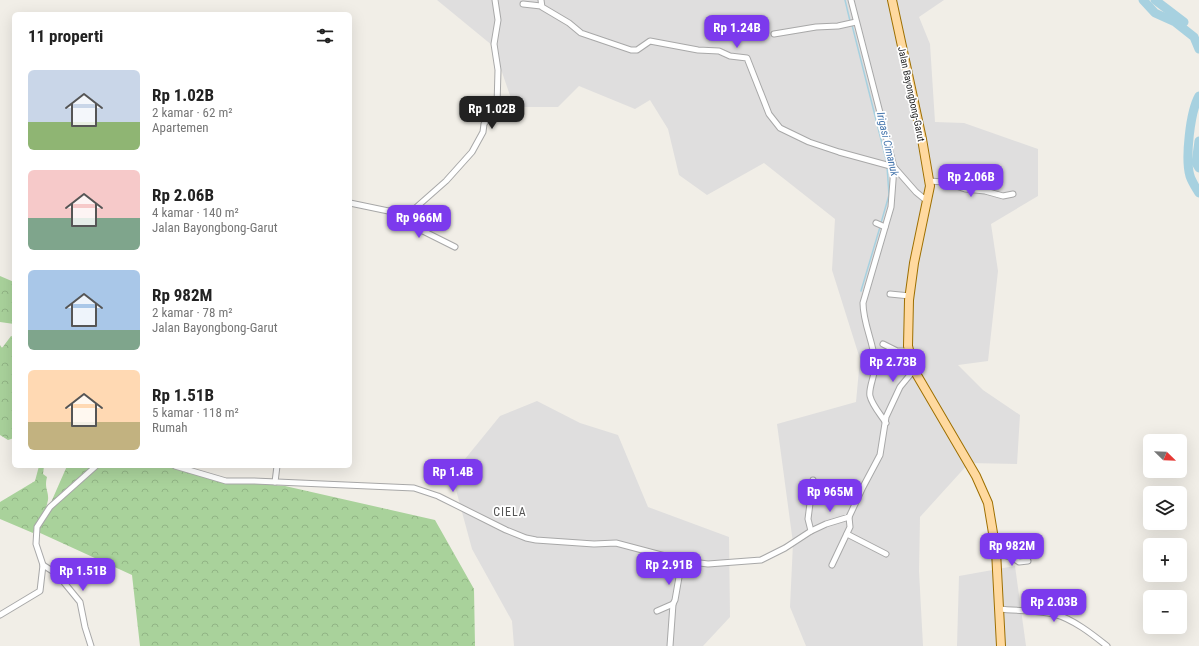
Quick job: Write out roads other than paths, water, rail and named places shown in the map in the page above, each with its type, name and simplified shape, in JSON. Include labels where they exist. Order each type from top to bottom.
[{"type":"main road","name":"Jalan Bayongbong-Garut","points":[[892,0],[930,190],[914,263],[907,337],[908,351],[914,370],[979,481],[992,519],[996,553],[1001,646]]},
{"type":"street","points":[[352,204],[398,213],[412,211],[446,181],[472,152],[483,132],[484,124],[497,106],[498,70],[494,44],[498,20],[495,0]]},
{"type":"street","points":[[541,0],[541,6]]},
{"type":"street","points":[[851,0],[853,22],[894,167],[891,207],[881,225],[863,303],[863,312],[876,365],[876,374],[870,390],[870,397],[886,420]]},
{"type":"street","points":[[523,4],[541,6],[569,23],[581,33],[631,50],[637,50],[650,41],[698,50],[719,51],[730,56],[747,58],[769,114],[780,128],[809,142],[894,167],[916,192],[927,201]]},
{"type":"street","points":[[774,34],[853,22]]},
{"type":"street","points":[[929,181],[944,182],[964,189],[985,191],[998,195],[1013,194]]},
{"type":"street","points":[[412,211],[413,226],[455,247]]},
{"type":"street","points":[[890,294],[910,296]]},
{"type":"street","points":[[883,344],[898,352],[908,351]]},
{"type":"street","points":[[832,565],[851,524],[849,518],[862,487],[880,455],[886,420],[890,409],[900,387],[914,370]]},
{"type":"street","points":[[0,615],[26,598],[39,593],[43,565],[36,544],[39,522],[50,507],[94,468]]},
{"type":"street","points":[[182,468],[226,481],[414,488],[438,496],[506,530],[526,538],[594,544],[616,543],[682,560],[708,564],[724,564],[761,560],[785,548],[811,531],[826,524],[849,518]]},
{"type":"street","points":[[275,482],[277,468]]},
{"type":"street","points":[[811,531],[808,519],[813,480]]},
{"type":"street","points":[[847,534],[886,554]]},
{"type":"street","points":[[996,553],[1013,558],[1019,562],[1028,561]]},
{"type":"street","points":[[670,646],[673,604],[677,594],[682,560]]},
{"type":"street","points":[[43,565],[57,574],[79,600],[91,646]]},
{"type":"street","points":[[657,611],[673,604]]},
{"type":"street","points":[[999,609],[1060,616],[1088,632],[1107,646]]},
{"type":"waterway","name":"Irigasi Cimanuk","points":[[845,0],[850,21]]},
{"type":"waterway","points":[[1143,0],[1155,13],[1175,22],[1194,37],[1199,49]]},
{"type":"waterway","points":[[1155,0],[1184,22]]},
{"type":"waterway","name":"Irigasi Cimanuk","points":[[852,25],[887,163]]},
{"type":"waterway","points":[[1199,96],[1193,113],[1188,147],[1190,176],[1199,193]]},
{"type":"waterway","points":[[1199,141],[1196,163],[1199,168]]},
{"type":"waterway","name":"Irigasi Cimanuk","points":[[881,223],[889,195],[887,166]]},
{"type":"waterway","name":"Irigasi Cimanuk","points":[[861,291],[880,227]]},
{"type":"district","name":"CIELA","points":[[510,512]]}]
